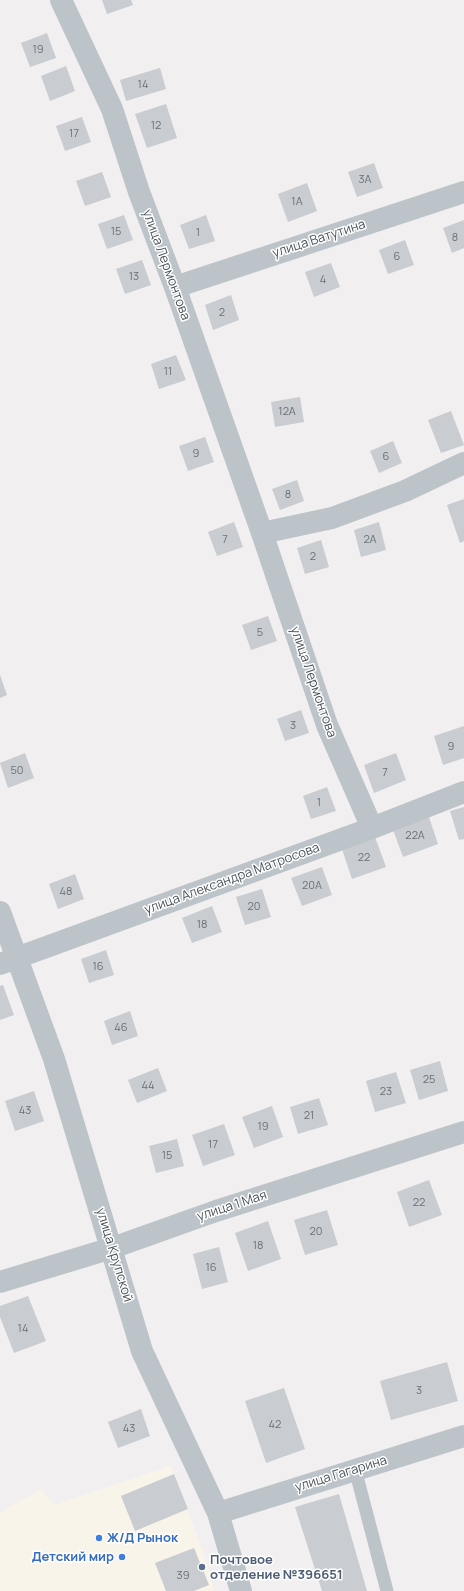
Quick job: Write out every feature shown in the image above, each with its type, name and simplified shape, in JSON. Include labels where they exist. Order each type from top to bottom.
[{"type":"street","name":"улица Лермонтова","points":[[61,0],[112,109],[139,192],[175,287],[262,533],[327,725],[372,828]]},
{"type":"street","name":"улица Ватутина","points":[[175,287],[464,192]]},
{"type":"street","points":[[262,533],[332,518],[406,491],[464,463]]},
{"type":"street","name":"улица Александра Матросова","points":[[8,961],[372,828],[464,792]]},
{"type":"street","name":"улица Крупской","points":[[0,912],[8,961],[54,1059],[142,1351],[218,1513],[241,1591]]},
{"type":"street","name":"улица 1 Мая","points":[[0,1282],[112,1248],[216,1211],[464,1132]]},
{"type":"street","name":"улица Гагарина","points":[[218,1513],[464,1436]]},
{"type":"lane","points":[[355,1469],[387,1591]]},
{"type":"shaded area","name":"Ж/Д Рынок","points":[[171,1465],[207,1563],[214,1591],[0,1591],[0,1512],[41,1490],[55,1505]]},
{"type":"building","points":[[102,0],[131,0],[133,5],[107,14]]},
{"type":"building","points":[[47,33],[56,58],[30,67],[21,43]]},
{"type":"building","points":[[66,66],[75,91],[50,101],[41,76]]},
{"type":"building","points":[[160,68],[166,89],[126,101],[120,80]]},
{"type":"building","points":[[166,104],[177,138],[147,148],[135,114]]},
{"type":"building","points":[[82,117],[91,142],[65,151],[56,126]]},
{"type":"building","points":[[374,163],[383,188],[357,197],[348,172]]},
{"type":"building","points":[[102,172],[111,197],[85,206],[76,181]]},
{"type":"building","points":[[307,183],[317,211],[288,222],[278,194]]},
{"type":"building","points":[[124,215],[133,240],[107,249],[98,224]]},
{"type":"building","points":[[206,215],[215,241],[189,249],[180,225]]},
{"type":"building","points":[[464,220],[464,248],[452,253],[443,228]]},
{"type":"building","points":[[405,240],[414,265],[388,274],[379,250]]},
{"type":"building","points":[[142,260],[151,285],[125,294],[116,269]]},
{"type":"building","points":[[331,263],[340,287],[314,297],[305,272]]},
{"type":"building","points":[[231,295],[239,320],[213,330],[205,305]]},
{"type":"building","points":[[176,355],[186,380],[159,389],[151,364]]},
{"type":"building","points":[[300,397],[304,422],[275,427],[271,402]]},
{"type":"building","points":[[451,411],[464,445],[441,453],[428,420]]},
{"type":"building","points":[[205,437],[214,462],[188,471],[179,446]]},
{"type":"building","points":[[393,441],[402,463],[379,473],[370,451]]},
{"type":"building","points":[[297,480],[304,501],[280,510],[272,489]]},
{"type":"building","points":[[464,499],[464,541],[460,543],[447,505]]},
{"type":"building","points":[[234,522],[243,547],[217,556],[208,532]]},
{"type":"building","points":[[379,522],[386,550],[361,557],[354,530]]},
{"type":"building","points":[[321,540],[329,567],[305,574],[297,548]]},
{"type":"building","points":[[268,616],[277,641],[251,650],[242,625]]},
{"type":"building","points":[[0,675],[7,695],[0,698]]},
{"type":"building","points":[[301,710],[309,733],[285,741],[277,719]]},
{"type":"building","points":[[464,726],[464,758],[443,765],[434,736]]},
{"type":"building","points":[[25,753],[34,778],[8,788],[0,763]]},
{"type":"building","points":[[396,753],[406,780],[374,793],[364,765]]},
{"type":"building","points":[[327,787],[336,811],[311,819],[303,796]]},
{"type":"building","points":[[464,807],[464,839],[459,840],[450,811]]},
{"type":"building","points":[[428,814],[438,844],[403,857],[392,827]]},
{"type":"building","points":[[375,837],[386,867],[352,879],[342,849]]},
{"type":"building","points":[[322,867],[332,895],[302,906],[291,878]]},
{"type":"building","points":[[75,874],[84,899],[58,909],[49,884]]},
{"type":"building","points":[[262,889],[271,917],[245,925],[236,897]]},
{"type":"building","points":[[212,906],[222,932],[192,943],[182,918]]},
{"type":"building","points":[[106,950],[114,975],[89,983],[81,959]]},
{"type":"building","points":[[3,985],[14,1015],[0,1020],[0,986]]},
{"type":"building","points":[[130,1011],[138,1036],[112,1045],[104,1021]]},
{"type":"building","points":[[440,1061],[448,1091],[419,1100],[410,1070]]},
{"type":"building","points":[[158,1068],[167,1091],[137,1103],[128,1080]]},
{"type":"building","points":[[396,1072],[406,1103],[375,1112],[366,1081]]},
{"type":"building","points":[[34,1091],[44,1121],[15,1131],[5,1101]]},
{"type":"building","points":[[319,1098],[328,1125],[298,1134],[290,1107]]},
{"type":"building","points":[[272,1106],[283,1137],[254,1148],[242,1117]]},
{"type":"building","points":[[224,1124],[235,1155],[203,1166],[192,1135]]},
{"type":"building","points":[[177,1139],[184,1166],[156,1173],[149,1146]]},
{"type":"building","points":[[429,1180],[442,1215],[409,1227],[397,1192]]},
{"type":"building","points":[[327,1210],[338,1245],[305,1255],[294,1220]]},
{"type":"building","points":[[268,1221],[281,1259],[248,1271],[235,1233]]},
{"type":"building","points":[[219,1247],[228,1282],[202,1289],[193,1254]]},
{"type":"building","points":[[28,1296],[46,1341],[14,1353],[0,1317],[0,1306]]},
{"type":"building","points":[[447,1362],[458,1401],[391,1420],[380,1381]]},
{"type":"building","points":[[284,1388],[305,1449],[266,1463],[245,1401]]},
{"type":"building","points":[[141,1409],[150,1436],[118,1448],[108,1422]]},
{"type":"building","points":[[174,1474],[188,1509],[135,1531],[121,1496]]},
{"type":"building","points":[[339,1494],[367,1591],[322,1591],[295,1507]]},
{"type":"building","points":[[194,1548],[209,1585],[194,1591],[166,1591],[155,1563]]},
{"type":"place","name":"Ж/Д Рынок","points":[[99,1538]]},
{"type":"place","name":"Детский мир","points":[[122,1557]]},
{"type":"place","name":"Почтовое отделение №396651","points":[[202,1567]]}]
